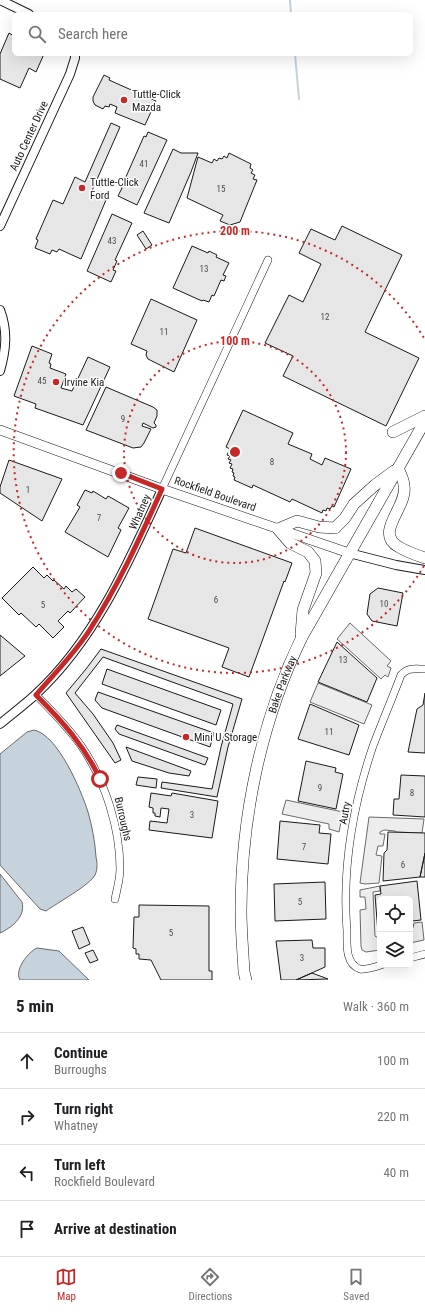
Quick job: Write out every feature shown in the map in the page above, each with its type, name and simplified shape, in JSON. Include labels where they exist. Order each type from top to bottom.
[{"type":"main road","points":[[393,432],[425,416]]},
{"type":"main road","name":"Bake Parkway","points":[[246,980],[244,972],[241,912],[247,819],[273,708],[292,657],[301,639],[425,421]]},
{"type":"main road","name":"Rockfield Boulevard","points":[[0,430],[162,489],[349,553]]},
{"type":"main road","points":[[301,639],[302,610],[316,573],[315,561],[308,552],[290,543],[278,529],[297,521],[319,527],[334,528],[345,518],[354,504],[374,485],[398,468],[404,486],[403,501],[390,525],[389,534],[392,542],[398,547],[425,558]]},
{"type":"street","points":[[0,0],[25,12]]},
{"type":"street","name":"Auto Center Drive","points":[[0,226],[70,74],[75,56]]},
{"type":"street","name":"Whatney","points":[[0,724],[36,695],[66,662],[88,631],[120,578],[137,545],[268,260]]},
{"type":"street","points":[[0,310],[4,322],[6,341],[0,371]]},
{"type":"street","name":"Rockfield Boulevard","points":[[349,553],[396,565],[425,570]]},
{"type":"street","name":"Autry","points":[[377,966],[360,969],[351,962],[348,956],[346,920],[347,873],[353,824],[359,796],[373,748],[401,675],[410,669],[425,669]]},
{"type":"street","name":"Burroughs","points":[[36,695],[59,718],[83,748],[104,789],[114,822],[120,858],[120,870],[115,899]]},
{"type":"street","points":[[413,957],[425,954]]},
{"type":"shaded area","points":[[350,623],[391,661],[387,666],[391,668],[388,677],[385,675],[381,679],[337,639]]},
{"type":"shaded area","points":[[318,683],[372,705],[364,724],[310,702]]},
{"type":"shaded area","points":[[34,730],[43,734],[52,742],[60,752],[74,778],[85,802],[94,839],[97,863],[96,873],[87,884],[46,911],[40,909],[0,865],[0,754],[27,732]]},
{"type":"shaded area","points":[[286,800],[343,812],[339,832],[329,829],[329,824],[282,814]]},
{"type":"shaded area","points":[[369,817],[424,819],[422,833],[384,830],[380,832],[380,834],[385,834],[383,846],[378,846],[376,855],[382,856],[379,883],[365,884],[360,883]]},
{"type":"shaded area","points":[[0,874],[22,902],[23,907],[17,921],[0,933]]},
{"type":"shaded area","points":[[380,886],[380,891],[373,892],[377,950],[366,952],[362,950],[360,910],[366,909],[365,897],[360,897],[360,890]]},
{"type":"shaded area","points":[[422,922],[424,940],[413,942],[414,923]]},
{"type":"shaded area","points":[[37,948],[59,951],[89,980],[20,980],[20,967],[26,957]]},
{"type":"building","points":[[9,33],[12,35],[12,56],[43,56],[36,72],[29,68],[20,88],[0,79],[0,54]]},
{"type":"building","name":"Tuttle-Click Mazda","points":[[104,75],[110,78],[109,80],[156,101],[145,125],[115,113],[117,107],[110,104],[109,107],[105,106],[103,109],[95,105],[93,97]]},
{"type":"building","name":"Tuttle-Click Ford","points":[[111,123],[120,127],[91,193],[106,200],[81,259],[59,249],[57,252],[52,250],[50,254],[35,248],[38,240],[36,239],[53,200],[63,204],[75,177],[85,182]]},
{"type":"building","points":[[148,132],[167,140],[137,205],[118,196],[144,136],[146,137]]},
{"type":"building","points":[[173,149],[181,153],[198,153],[169,223],[144,213]]},
{"type":"building","points":[[229,153],[251,164],[250,168],[253,170],[251,173],[255,175],[253,179],[257,180],[240,222],[230,225],[220,221],[223,215],[187,198],[198,157],[212,163],[214,159],[217,161],[219,158],[222,159],[224,156],[227,158]]},
{"type":"building","points":[[112,214],[132,223],[115,260],[117,261],[113,270],[116,271],[111,282],[87,271]]},
{"type":"building","points":[[342,226],[402,255],[365,332],[419,358],[386,426],[283,376],[293,356],[265,343],[289,295],[303,302],[321,264],[299,253],[311,229],[335,240]]},
{"type":"building","points":[[143,231],[152,245],[146,249],[137,235]]},
{"type":"building","points":[[192,246],[208,253],[209,251],[217,255],[216,257],[229,263],[223,275],[226,276],[224,281],[221,280],[214,296],[212,295],[209,302],[202,301],[173,288]]},
{"type":"building","points":[[151,299],[197,320],[174,372],[148,359],[146,355],[147,351],[131,344]]},
{"type":"building","points":[[32,346],[52,354],[49,363],[51,364],[50,368],[66,374],[61,388],[72,391],[88,357],[110,367],[83,425],[35,408],[36,404],[14,396]]},
{"type":"building","points":[[106,387],[157,410],[157,416],[154,423],[156,427],[153,428],[143,423],[142,426],[151,429],[141,447],[133,448],[86,430]]},
{"type":"building","points":[[243,410],[293,433],[288,444],[312,454],[310,459],[322,465],[325,458],[351,469],[334,507],[332,506],[330,509],[327,508],[326,511],[323,510],[322,513],[292,499],[290,502],[253,485],[252,488],[234,480],[234,473],[232,472],[233,469],[230,468],[232,464],[229,463],[231,460],[228,459],[230,456],[227,455],[230,449],[226,447]]},
{"type":"building","points":[[9,460],[62,479],[42,521],[0,493],[0,487]]},
{"type":"building","points":[[85,490],[92,493],[93,491],[106,499],[108,496],[129,508],[118,528],[121,530],[108,557],[65,532],[80,507],[77,505]]},
{"type":"building","points":[[195,528],[292,563],[249,677],[222,667],[229,648],[148,619],[173,549],[186,553]]},
{"type":"building","points":[[33,567],[44,578],[47,575],[64,589],[66,586],[72,592],[76,589],[85,597],[70,613],[68,611],[58,621],[64,627],[53,638],[39,624],[36,627],[21,613],[19,615],[2,598]]},
{"type":"building","points":[[378,588],[403,593],[397,626],[372,621],[367,614],[370,594]]},
{"type":"building","points":[[0,635],[25,656],[0,676]]},
{"type":"building","points":[[337,642],[377,678],[367,702],[318,682]]},
{"type":"building","points":[[101,649],[242,699],[228,747],[217,797],[161,788],[162,782],[212,789],[221,747],[233,704],[103,657],[75,693],[93,714],[113,743],[121,760],[115,763],[66,693]]},
{"type":"building","points":[[107,669],[221,710],[216,725],[102,684]]},
{"type":"building","points":[[98,692],[214,733],[210,747],[102,708],[95,700]]},
{"type":"building","points":[[425,693],[425,753],[408,752],[417,709],[423,705]]},
{"type":"building","points":[[310,704],[359,725],[349,755],[298,739]]},
{"type":"building","points":[[117,725],[208,758],[205,765],[119,734],[115,729]]},
{"type":"building","points":[[126,747],[191,771],[189,776],[169,773],[132,761]]},
{"type":"building","points":[[306,761],[336,768],[335,772],[343,774],[336,809],[298,801]]},
{"type":"building","points":[[401,775],[425,776],[425,817],[393,815],[394,799],[399,799]]},
{"type":"building","points":[[138,777],[157,779],[156,788],[136,785]]},
{"type":"building","points":[[151,793],[171,796],[172,793],[218,801],[212,838],[149,830],[150,821],[167,823],[169,809],[161,808],[160,817],[155,816],[155,813],[153,813],[153,808],[149,807]]},
{"type":"building","points":[[280,821],[320,825],[319,833],[331,834],[328,864],[277,859]]},
{"type":"building","points":[[388,832],[425,833],[425,853],[420,877],[383,881],[384,853],[387,850]]},
{"type":"building","points":[[425,853],[425,877],[420,877]]},
{"type":"building","points":[[417,881],[421,920],[413,921],[413,896],[377,896],[377,920],[375,895],[381,894],[380,886]]},
{"type":"building","points":[[325,882],[326,919],[275,921],[274,884]]},
{"type":"building","points":[[139,905],[209,906],[209,971],[212,971],[212,980],[161,980],[151,960],[139,959],[139,954],[136,954],[136,949],[133,948],[134,917],[139,917]]},
{"type":"building","points":[[83,927],[90,944],[79,949],[72,931]]},
{"type":"building","points":[[312,940],[313,948],[325,948],[325,967],[296,980],[281,980],[276,941]]},
{"type":"building","points":[[93,950],[98,960],[90,963],[85,953]]},
{"type":"building","points":[[312,973],[328,979],[296,980]]},
{"type":"waterway","points":[[290,0],[291,12]]},
{"type":"waterway","points":[[295,56],[299,99]]},
{"type":"place","name":"Tuttle-Click Mazda","points":[[124,100]]},
{"type":"place","name":"Tuttle-Click Ford","points":[[82,188]]},
{"type":"place","name":"Irvine Kia","points":[[56,382]]},
{"type":"place","name":"Mini U Storage","points":[[186,737]]},
{"type":"route","points":[[100,779],[83,748],[74,736],[59,718],[36,695],[66,662],[78,646],[110,596],[137,545],[162,489],[121,473]]}]
